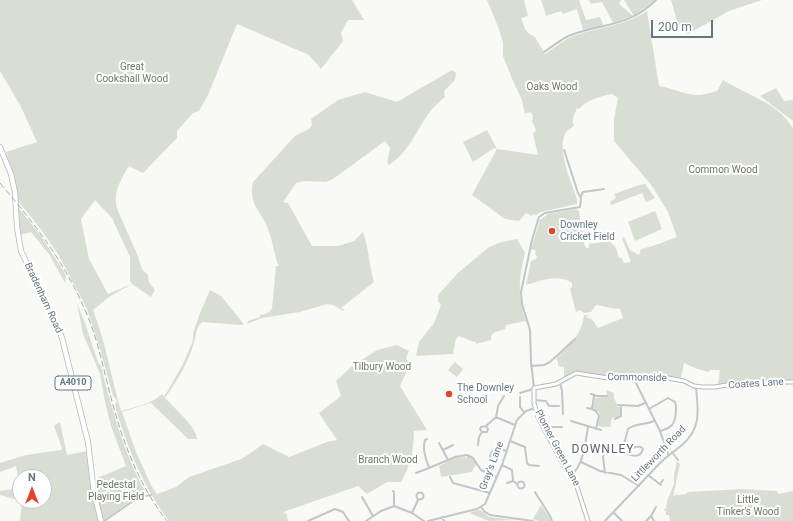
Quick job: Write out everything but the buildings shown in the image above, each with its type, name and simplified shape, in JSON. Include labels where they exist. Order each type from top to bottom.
[{"type":"highway","name":"Bradenham Road","points":[[0,147],[11,174],[16,192],[17,227],[21,251],[62,338],[88,442],[94,493],[101,521]]},
{"type":"street","points":[[544,52],[569,36],[637,15],[645,11],[656,0]]},
{"type":"street","points":[[564,150],[581,198]]},
{"type":"street","points":[[581,198],[581,194],[583,192],[604,189]]},
{"type":"street","name":"Plomer Green Lane","points":[[581,198],[580,207],[540,215],[533,237],[522,292],[522,304],[530,330],[531,366],[535,408],[545,431],[579,491],[588,521]]},
{"type":"street","points":[[531,366],[544,365],[550,362],[575,339]]},
{"type":"street","name":"Commonside","points":[[560,382],[576,372],[608,378],[668,378],[684,381],[696,386]]},
{"type":"street","points":[[633,378],[660,431],[668,454]]},
{"type":"street","points":[[520,393],[533,388],[548,386],[560,382],[563,414]]},
{"type":"street","name":"Coates Lane","points":[[696,386],[715,387],[744,382],[758,384],[768,382],[793,382]]},
{"type":"street","name":"Littleworth Road","points":[[606,521],[668,454],[683,444],[696,426],[698,409],[696,386]]},
{"type":"street","points":[[592,409],[593,395],[607,396]]},
{"type":"street","points":[[478,444],[479,437],[482,432],[481,428],[496,418],[498,406],[504,396]]},
{"type":"street","points":[[520,398],[520,407],[524,412],[535,408]]},
{"type":"street","points":[[649,409],[668,398],[675,402],[676,405],[673,423],[671,426],[660,431]]},
{"type":"street","points":[[534,400],[544,400],[549,406],[560,406]]},
{"type":"street","points":[[615,419],[621,416],[620,405],[638,406],[645,403]]},
{"type":"street","points":[[587,408],[596,411],[599,416],[596,429]]},
{"type":"street","name":"Gray's Lane","points":[[481,507],[486,502],[502,465],[515,425],[519,417],[524,412]]},
{"type":"street","points":[[496,418],[515,425]]},
{"type":"street","points":[[622,452],[628,428],[648,424],[654,421]]},
{"type":"street","points":[[571,422],[601,430]]},
{"type":"street","points":[[482,432],[487,432],[488,429],[486,426]]},
{"type":"street","points":[[545,431],[551,427],[561,426]]},
{"type":"street","points":[[571,476],[581,462],[588,426]]},
{"type":"street","points":[[425,439],[423,455],[430,468]]},
{"type":"street","points":[[510,441],[525,447],[527,463],[529,465],[539,466]]},
{"type":"street","points":[[439,443],[448,460]]},
{"type":"street","points":[[443,450],[453,445]]},
{"type":"street","points":[[616,450],[639,456],[643,449],[640,446],[630,448],[624,445]]},
{"type":"street","points":[[490,457],[495,448],[507,451]]},
{"type":"street","points":[[606,448],[603,456],[606,473]]},
{"type":"street","points":[[672,452],[678,460]]},
{"type":"street","points":[[415,474],[460,456],[471,456],[481,470],[496,477]]},
{"type":"street","points":[[581,462],[599,471],[621,475],[639,486]]},
{"type":"street","points":[[502,465],[512,470],[513,481]]},
{"type":"street","points":[[599,471],[604,465]]},
{"type":"street","points":[[648,476],[660,485],[663,480]]},
{"type":"street","points":[[450,477],[453,483],[490,493]]},
{"type":"street","points":[[508,483],[513,481]]},
{"type":"street","points":[[513,481],[518,484]]},
{"type":"street","points":[[393,491],[394,506]]},
{"type":"street","points":[[535,492],[552,521]]},
{"type":"street","points":[[104,521],[139,497],[151,495]]},
{"type":"street","points":[[362,497],[373,516]]},
{"type":"street","points":[[412,513],[418,500]]},
{"type":"street","points":[[366,521],[384,509],[394,506],[412,513],[424,521]]},
{"type":"street","points":[[341,511],[342,507]]},
{"type":"street","points":[[428,521],[481,507],[490,515],[533,521]]},
{"type":"street","points":[[646,521],[656,507]]},
{"type":"street","points":[[308,521],[332,510],[341,511],[345,514],[349,521]]},
{"type":"street","points":[[614,513],[622,521]]},
{"type":"street","points":[[651,516],[654,521]]},
{"type":"street","points":[[442,517],[444,521]]},
{"type":"green space","points":[[0,0],[352,0],[364,20],[348,20],[341,33],[343,41],[321,69],[309,55],[237,24],[208,95],[199,111],[193,113],[177,131],[177,138],[143,173],[129,166],[116,193],[116,205],[118,211],[142,269],[148,275],[149,282],[155,290],[151,297],[132,284],[109,297],[93,310],[121,411],[148,403],[162,394],[164,396],[167,392],[183,364],[193,340],[193,333],[200,313],[210,290],[221,296],[244,325],[202,322],[197,329],[192,349],[186,364],[165,398],[189,423],[196,434],[197,439],[188,439],[151,403],[122,412],[136,452],[151,485],[157,494],[176,487],[189,477],[241,459],[263,444],[289,457],[327,442],[337,440],[319,413],[341,396],[336,381],[351,367],[377,350],[397,345],[409,351],[406,359],[411,362],[400,386],[427,430],[414,431],[408,469],[401,482],[387,482],[367,494],[358,486],[286,511],[281,515],[285,513],[288,521],[169,521],[152,496],[131,453],[116,409],[115,404],[117,402],[113,396],[87,309],[58,254],[40,228],[18,201],[13,172],[6,152],[37,142],[21,107],[0,71]],"holes":[[[95,200],[112,218],[130,257],[130,281],[132,284],[108,294],[89,259],[81,219]]]},
{"type":"green space","points":[[487,0],[524,0],[528,16],[521,18],[525,29],[528,33],[535,37],[545,54],[571,37],[619,24],[647,11],[659,86],[690,94],[701,95],[717,91],[723,80],[762,100],[780,112],[787,120],[793,129],[793,380],[741,380],[718,386],[720,370],[710,370],[709,372],[697,369],[684,363],[681,378],[656,376],[610,377],[578,371],[564,377],[564,367],[558,366],[556,359],[578,334],[584,315],[592,315],[586,317],[592,319],[598,328],[623,318],[620,309],[596,305],[591,312],[584,313],[580,310],[576,312],[570,289],[572,287],[572,283],[567,280],[555,278],[526,285],[531,261],[537,257],[535,253],[536,251],[531,249],[540,220],[548,214],[576,209],[579,211],[581,228],[585,234],[584,245],[586,248],[589,248],[589,244],[610,241],[616,248],[619,258],[621,257],[624,263],[631,262],[622,238],[624,237],[630,250],[639,255],[641,249],[677,237],[668,212],[652,186],[614,141],[614,119],[618,98],[612,94],[594,99],[579,109],[577,108],[573,119],[574,126],[567,131],[564,137],[563,154],[577,199],[577,204],[541,212],[536,215],[533,214],[532,216],[526,213],[519,221],[505,219],[472,195],[497,149],[538,155],[533,134],[536,130],[532,121],[533,116],[531,112],[525,114],[522,100],[503,56],[503,43],[499,29]]},
{"type":"green space","points":[[541,0],[579,0],[586,20],[600,17],[604,26],[583,30],[577,9],[563,14],[561,11],[546,16]]},
{"type":"green space","points":[[589,0],[621,0],[619,4],[633,16],[613,23],[602,2],[591,4]]},
{"type":"green space","points":[[624,0],[655,0],[634,16]]},
{"type":"green space","points":[[671,0],[762,0],[729,11],[688,34],[677,21]]},
{"type":"green space","points":[[452,70],[456,73],[455,80],[444,91],[445,97],[431,111],[407,148],[396,160],[389,165],[387,163],[390,148],[385,141],[333,179],[326,182],[305,181],[296,183],[283,202],[288,203],[312,246],[338,246],[354,241],[363,232],[367,244],[374,282],[341,308],[344,309],[343,311],[333,305],[327,304],[300,312],[262,318],[247,324],[248,321],[260,317],[260,315],[267,313],[272,308],[276,266],[279,266],[268,229],[252,196],[253,182],[295,136],[309,129],[312,125],[311,119],[338,100],[365,92],[397,102]]},
{"type":"green space","points":[[776,88],[784,101],[793,100],[793,121],[760,96]]},
{"type":"green space","points":[[487,130],[497,149],[494,148],[473,162],[463,142]]},
{"type":"green space","points":[[645,184],[655,198],[646,202],[642,193],[611,205],[610,202],[616,198],[614,194]]},
{"type":"green space","points":[[19,208],[41,236],[63,270],[66,276],[65,283],[49,254],[31,232],[20,235]]},
{"type":"green space","points":[[655,211],[662,229],[635,241],[628,222]]},
{"type":"green space","points":[[517,239],[525,253],[521,271],[520,294],[526,321],[506,325],[505,329],[492,334],[491,340],[476,344],[476,341],[474,342],[459,336],[456,339],[453,354],[416,356],[419,342],[434,323],[441,305],[438,301],[438,295],[458,273],[489,247],[502,242]]},
{"type":"green space","name":"Pedestal Playing Field","points":[[77,303],[99,365],[100,363],[125,446],[146,493],[140,494],[104,520],[101,515],[95,479],[126,466],[111,426],[100,374],[83,334]]},
{"type":"green space","points":[[455,362],[463,369],[457,377],[448,370]]},
{"type":"green space","points":[[606,390],[614,393],[617,407],[620,407],[620,415],[612,418],[610,427],[598,426],[600,416],[599,412],[593,408],[595,398],[606,397]]},
{"type":"green space","points":[[60,422],[67,455],[87,451],[98,521],[20,521],[21,509],[52,509],[52,469],[17,469],[16,466],[0,472],[0,463],[26,455],[61,450],[62,448],[54,426]]},
{"type":"green space","points":[[467,456],[473,459],[476,463],[472,472],[441,477],[439,466],[460,457],[467,458]]},
{"type":"green space","name":"Little Tinker's Wood","points":[[677,461],[680,464],[673,497],[675,495],[686,494],[688,492],[742,489],[777,491],[778,494],[793,491],[793,521],[670,521],[669,515],[666,515],[666,511],[664,509],[666,509],[667,501],[674,484]]},
{"type":"green space","points":[[12,489],[12,499],[0,495],[0,491]]},
{"type":"green space","points":[[541,505],[551,521],[539,521],[533,519]]},
{"type":"green space","points":[[479,510],[489,517],[515,520],[489,521],[469,513]]},
{"type":"railway","points":[[0,183],[51,248],[72,283],[94,333],[124,441],[142,483],[167,521]]},
{"type":"place","name":"Downley Cricket Field","points":[[552,231]]},
{"type":"place","name":"The Downley School","points":[[449,394]]},
{"type":"district","name":"DOWNLEY","points":[[603,450]]},
{"type":"park label","name":"Great Cookshall Wood","points":[[132,72]]},
{"type":"park label","name":"Oaks Wood","points":[[552,87]]},
{"type":"park label","name":"Common Wood","points":[[723,170]]},
{"type":"park label","name":"Tilbury Wood","points":[[382,367]]},
{"type":"park label","name":"Branch Wood","points":[[388,460]]}]
